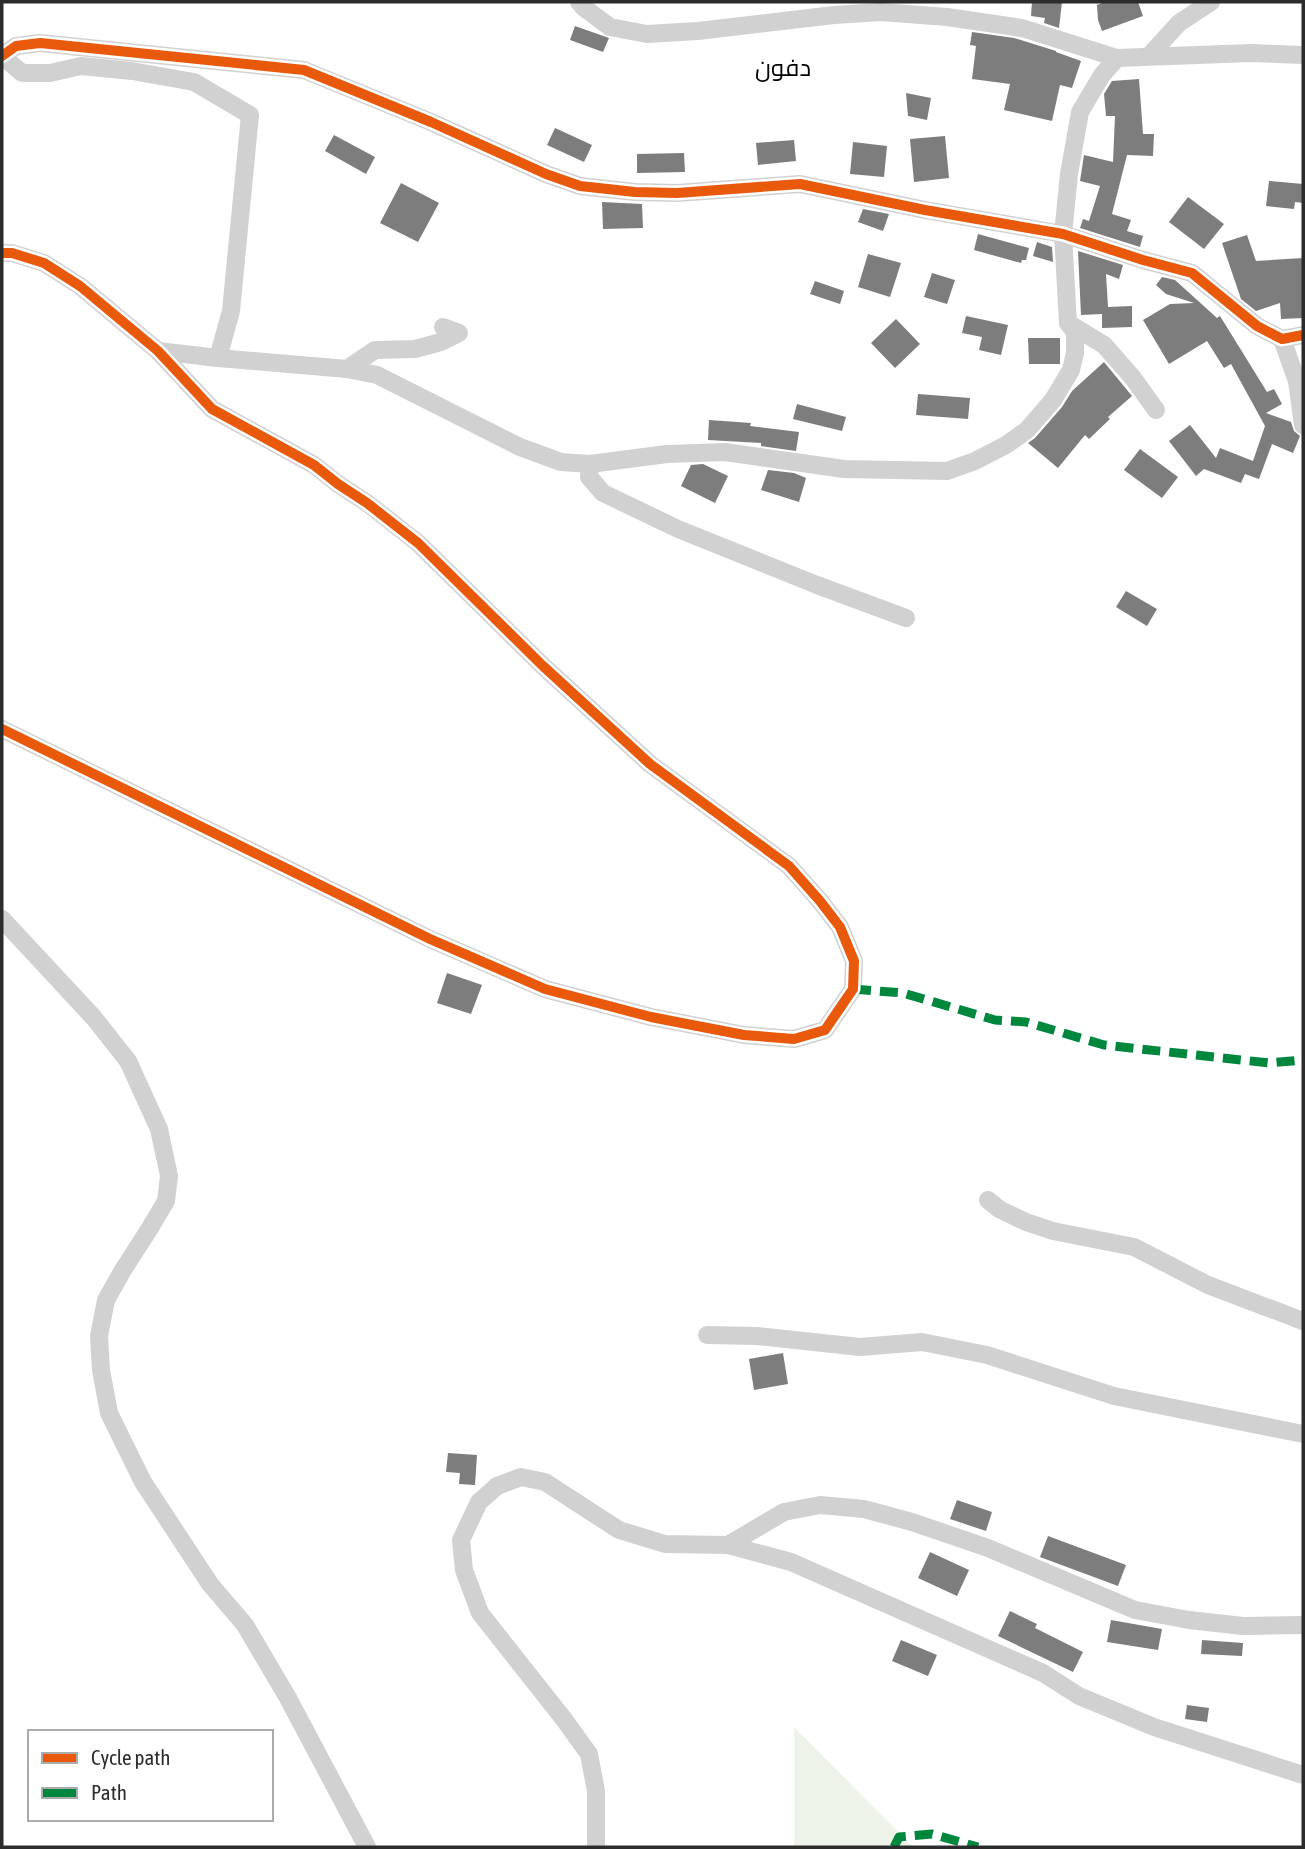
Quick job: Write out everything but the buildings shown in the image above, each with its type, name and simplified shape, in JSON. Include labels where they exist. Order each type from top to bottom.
[{"type":"street","points":[[579,2],[610,27],[647,34],[881,12],[947,17],[1022,28],[1117,58],[1251,53],[1303,55]]},
{"type":"street","points":[[1149,56],[1179,23],[1212,2]]},
{"type":"street","points":[[218,358],[231,311],[250,115],[194,82],[132,71],[81,66],[50,73],[22,74],[2,56],[16,46],[40,43],[304,70],[431,122],[546,174],[580,186],[677,193],[800,184],[925,210],[1063,234],[1192,273],[1257,326],[1282,339],[1303,334]]},
{"type":"street","points":[[158,351],[347,369],[377,375],[520,447],[561,462],[590,464],[667,454],[725,452],[844,469],[947,471],[975,461],[1006,445],[1027,430],[1053,400],[1071,370],[1076,344],[1075,332],[1068,323],[1063,234],[1069,174],[1080,112],[1102,75],[1117,58]]},
{"type":"street","points":[[2,253],[12,253],[44,263],[79,286],[158,351],[212,409],[314,465],[418,544],[543,666],[650,764],[789,866],[840,927],[854,961],[853,989],[825,1030],[794,1039],[744,1035],[651,1017],[545,989],[430,939],[2,729]]},
{"type":"street","points":[[1068,323],[1104,345],[1156,410]]},
{"type":"street","points":[[347,369],[375,350],[415,349],[441,342],[459,333],[443,327]]},
{"type":"street","points":[[1282,339],[1297,381],[1303,425]]},
{"type":"street","points":[[590,464],[589,477],[603,493],[678,529],[906,618]]},
{"type":"street","points":[[2,919],[94,1018],[128,1061],[159,1129],[169,1176],[166,1201],[106,1300],[99,1336],[101,1370],[109,1413],[143,1482],[210,1584],[245,1625],[288,1698],[367,1847]]},
{"type":"street","points":[[988,1200],[999,1209],[1026,1222],[1053,1231],[1134,1247],[1209,1284],[1303,1321]]},
{"type":"street","points":[[707,1335],[757,1336],[860,1347],[922,1342],[987,1355],[1114,1396],[1303,1434]]},
{"type":"street","points":[[596,1847],[596,1791],[589,1754],[480,1613],[464,1570],[461,1540],[479,1502],[497,1486],[522,1478],[545,1482],[618,1530],[665,1544],[729,1545],[791,1562],[1043,1673],[1079,1696],[1154,1727],[1303,1775]]},
{"type":"street","points":[[729,1545],[784,1511],[820,1505],[864,1509],[912,1521],[988,1548],[1135,1610],[1243,1626],[1303,1625]]},
{"type":"shaded area","points":[[794,1727],[913,1847],[794,1847]]},
{"type":"marked path","points":[[853,989],[903,993],[995,1020],[1026,1022],[1104,1045],[1269,1063],[1303,1060]]},
{"type":"marked path","points":[[894,1847],[899,1837],[932,1834],[978,1847]]},
{"type":"cycle path","points":[[2,56],[16,46],[40,43],[304,70],[431,122],[546,174],[580,186],[677,193],[800,184],[925,210],[1063,234],[1192,273],[1257,326],[1282,339],[1303,335]]},
{"type":"cycle path","points":[[2,253],[12,253],[44,263],[80,286],[158,351],[212,409],[314,465],[418,543],[543,666],[650,764],[789,866],[840,927],[854,961],[853,989],[825,1030],[794,1039],[744,1035],[651,1017],[545,989],[430,939],[2,729]]},
{"type":"district","name":"دفون","points":[[783,67]]}]
